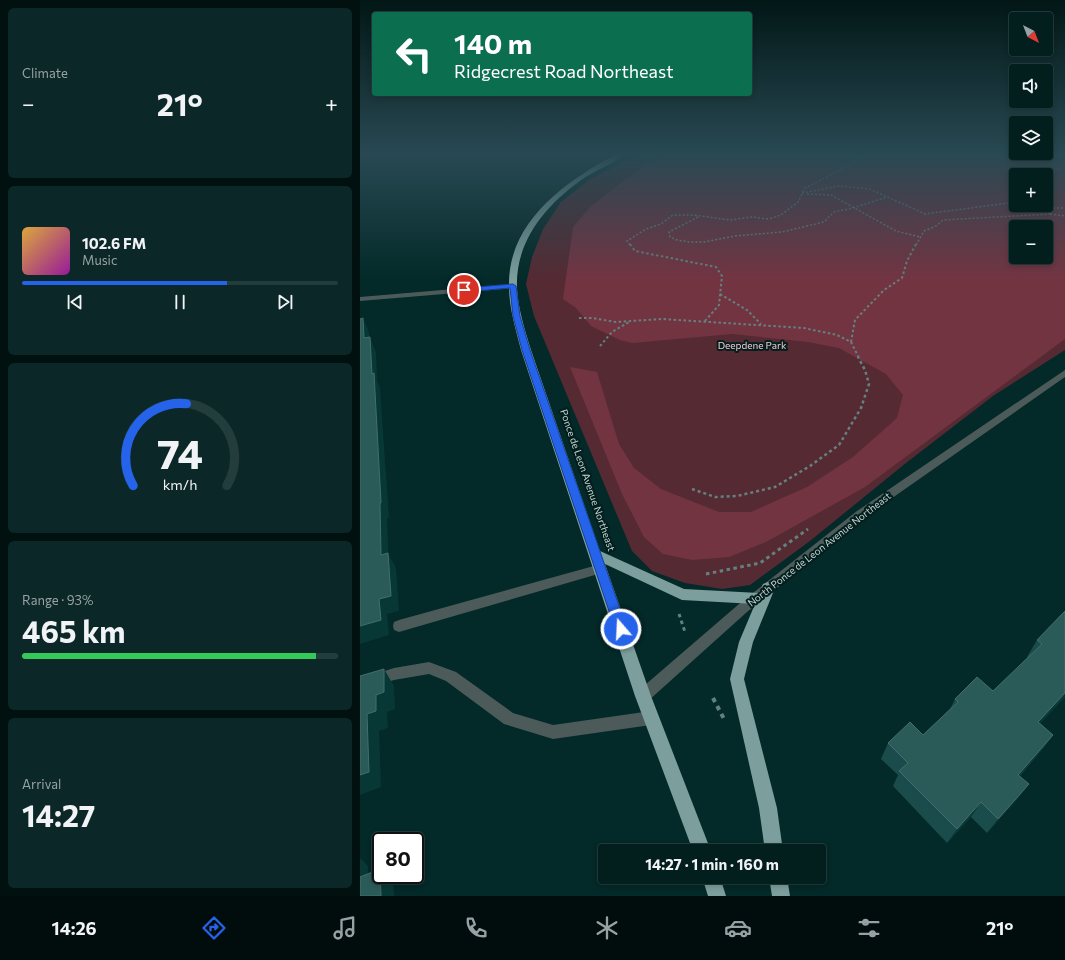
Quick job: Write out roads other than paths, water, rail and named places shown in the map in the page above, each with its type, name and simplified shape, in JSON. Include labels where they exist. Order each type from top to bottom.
[{"type":"highway","name":"Ponce de Leon Avenue Northeast","points":[[556,197],[546,206],[527,232],[516,258],[513,286],[517,316],[526,350],[643,696],[699,844]]},
{"type":"highway","points":[[596,555],[682,594],[697,596],[762,593],[746,642],[737,679],[768,808],[773,844]]},
{"type":"highway","points":[[713,884],[717,896]]},
{"type":"highway","points":[[779,884],[781,896]]},
{"type":"street","points":[[360,299],[513,286]]},
{"type":"street","name":"North Ponce de Leon Avenue Northeast","points":[[643,696],[762,593],[840,530],[1065,373]]},
{"type":"street","points":[[399,626],[601,569]]},
{"type":"street","points":[[360,685],[394,674],[429,668],[451,676],[509,719],[553,732],[651,718]]},
{"type":"park label","name":"Deepdene Park","points":[[752,345]]}]
